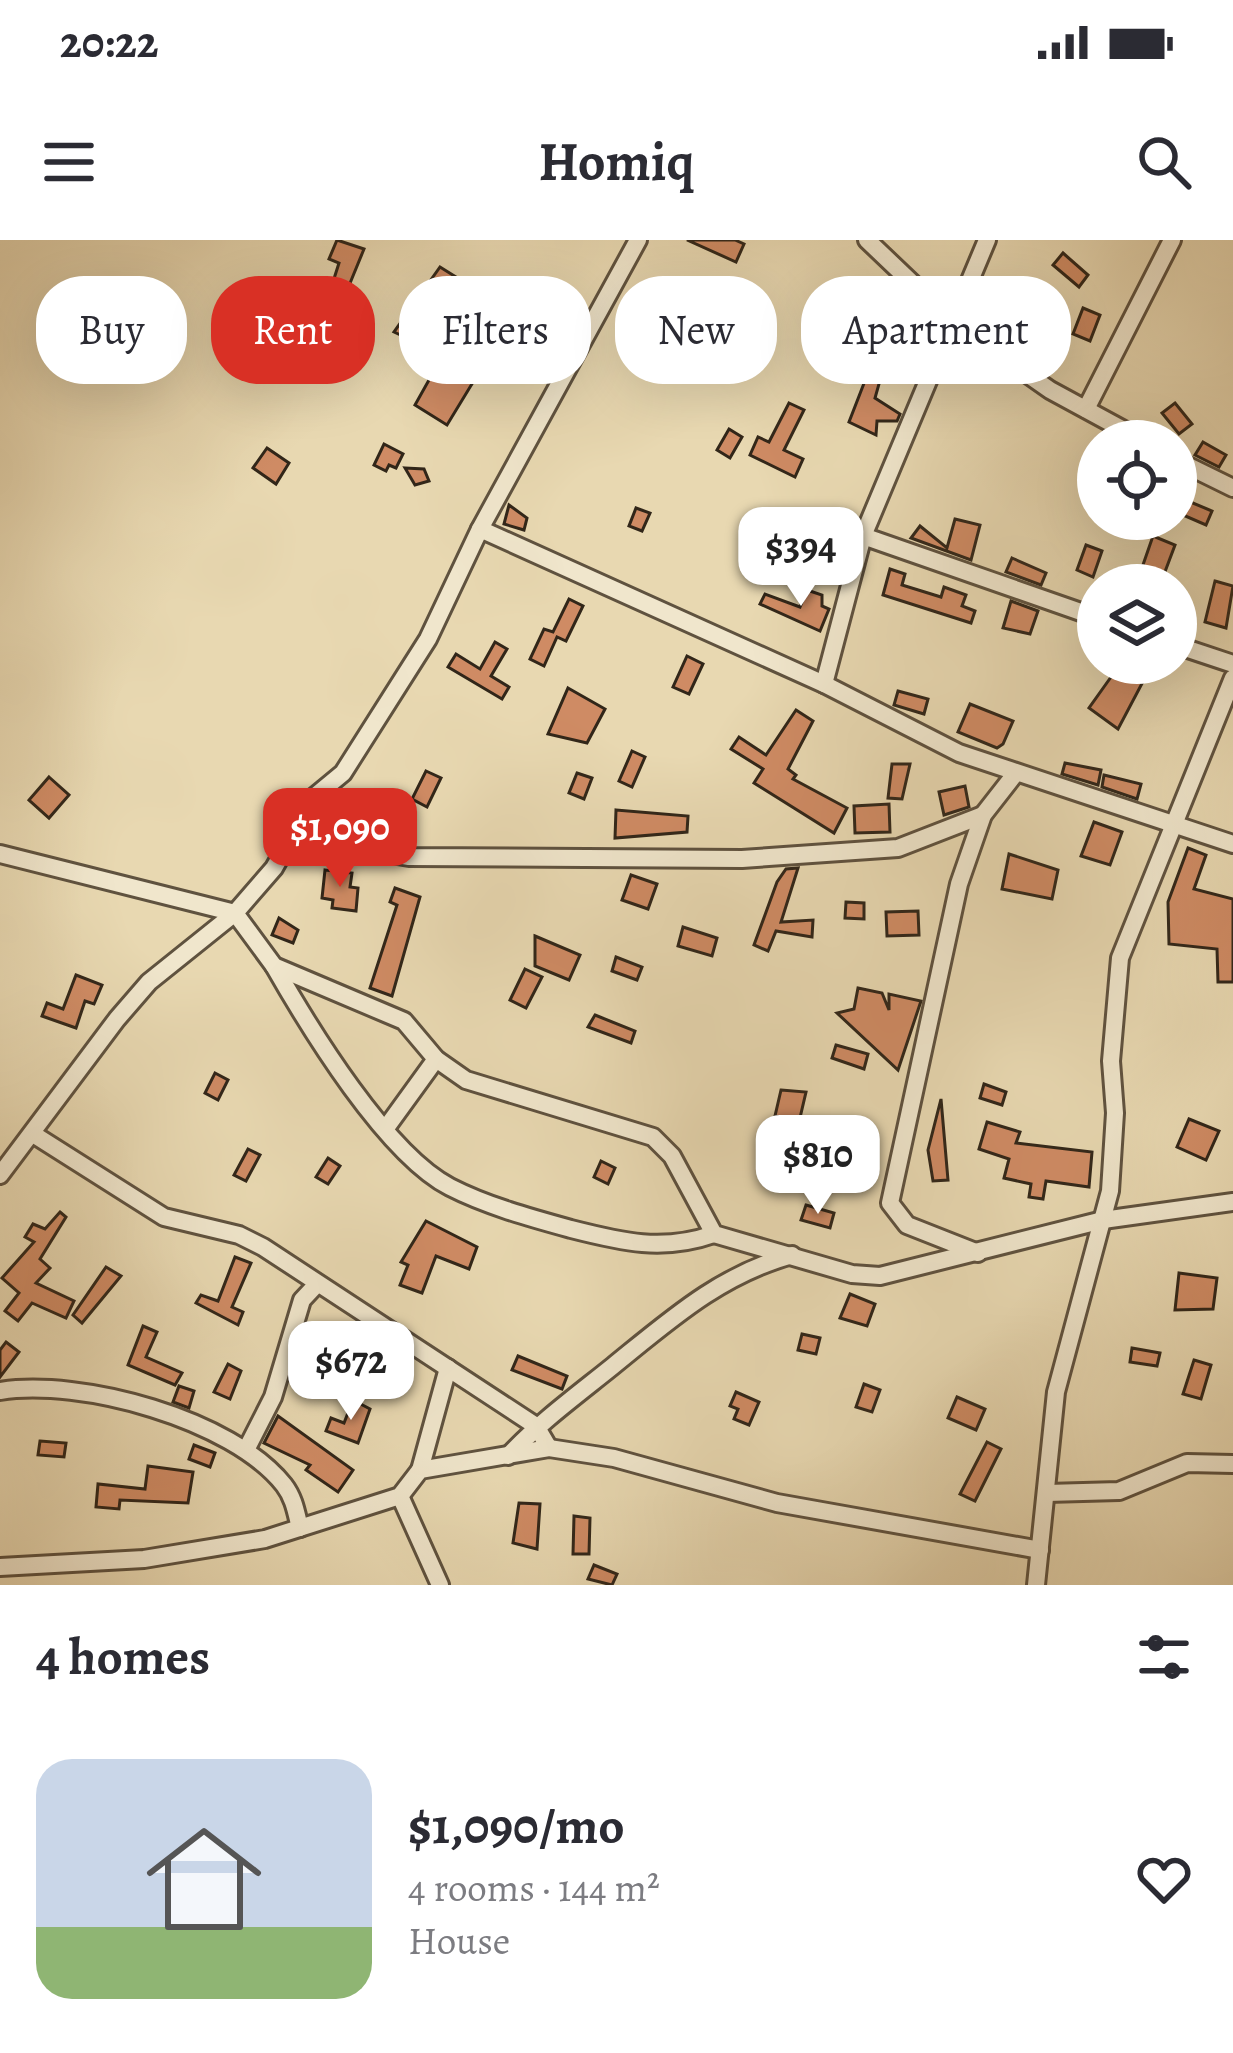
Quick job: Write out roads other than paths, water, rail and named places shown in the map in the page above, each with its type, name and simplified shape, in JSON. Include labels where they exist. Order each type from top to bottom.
[{"type":"street","points":[[0,1175],[149,982],[235,913],[274,868],[314,797],[343,773],[400,685],[638,240]]},
{"type":"street","points":[[867,240],[904,276]]},
{"type":"street","points":[[972,276],[987,240]]},
{"type":"street","points":[[1086,409],[1172,240]]},
{"type":"street","points":[[824,684],[863,536],[926,384]]},
{"type":"street","points":[[1047,384],[1106,420]]},
{"type":"street","points":[[1197,470],[1233,488]]},
{"type":"street","points":[[480,529],[824,684],[959,753],[1233,844]]},
{"type":"street","points":[[863,536],[1077,611]]},
{"type":"street","points":[[1197,652],[1233,664]]},
{"type":"street","points":[[1036,1585],[1056,1392],[1110,1191],[1115,1113],[1111,1061],[1120,958],[1233,678]]},
{"type":"street","points":[[979,1254],[907,1226],[890,1203],[958,884],[983,815],[1016,774]]},
{"type":"street","points":[[290,837],[409,857],[742,859],[898,848],[983,815]]},
{"type":"street","points":[[0,854],[235,913],[332,1058],[406,1155],[448,1186],[527,1217],[644,1246],[681,1246],[714,1234],[852,1274],[880,1276],[1103,1220],[1233,1202]]},
{"type":"street","points":[[274,966],[404,1021],[436,1059],[466,1080],[652,1137],[672,1156],[714,1234]]},
{"type":"street","points":[[386,1128],[436,1059]]},
{"type":"street","points":[[33,1133],[164,1217],[239,1235],[536,1426],[549,1448]]},
{"type":"street","points":[[505,1458],[536,1426],[710,1289],[749,1267],[793,1255]]},
{"type":"street","points":[[246,1450],[273,1397],[302,1300],[317,1284]]},
{"type":"street","points":[[0,1567],[168,1556],[300,1528],[400,1496],[420,1470],[448,1368]]},
{"type":"street","points":[[0,1391],[75,1388],[182,1421],[246,1450],[283,1484],[293,1499],[300,1528]]},
{"type":"street","points":[[420,1470],[549,1448],[614,1458],[777,1504],[1040,1550]]},
{"type":"street","points":[[1046,1493],[1119,1491],[1187,1463],[1233,1464]]},
{"type":"street","points":[[400,1496],[440,1585]]}]
